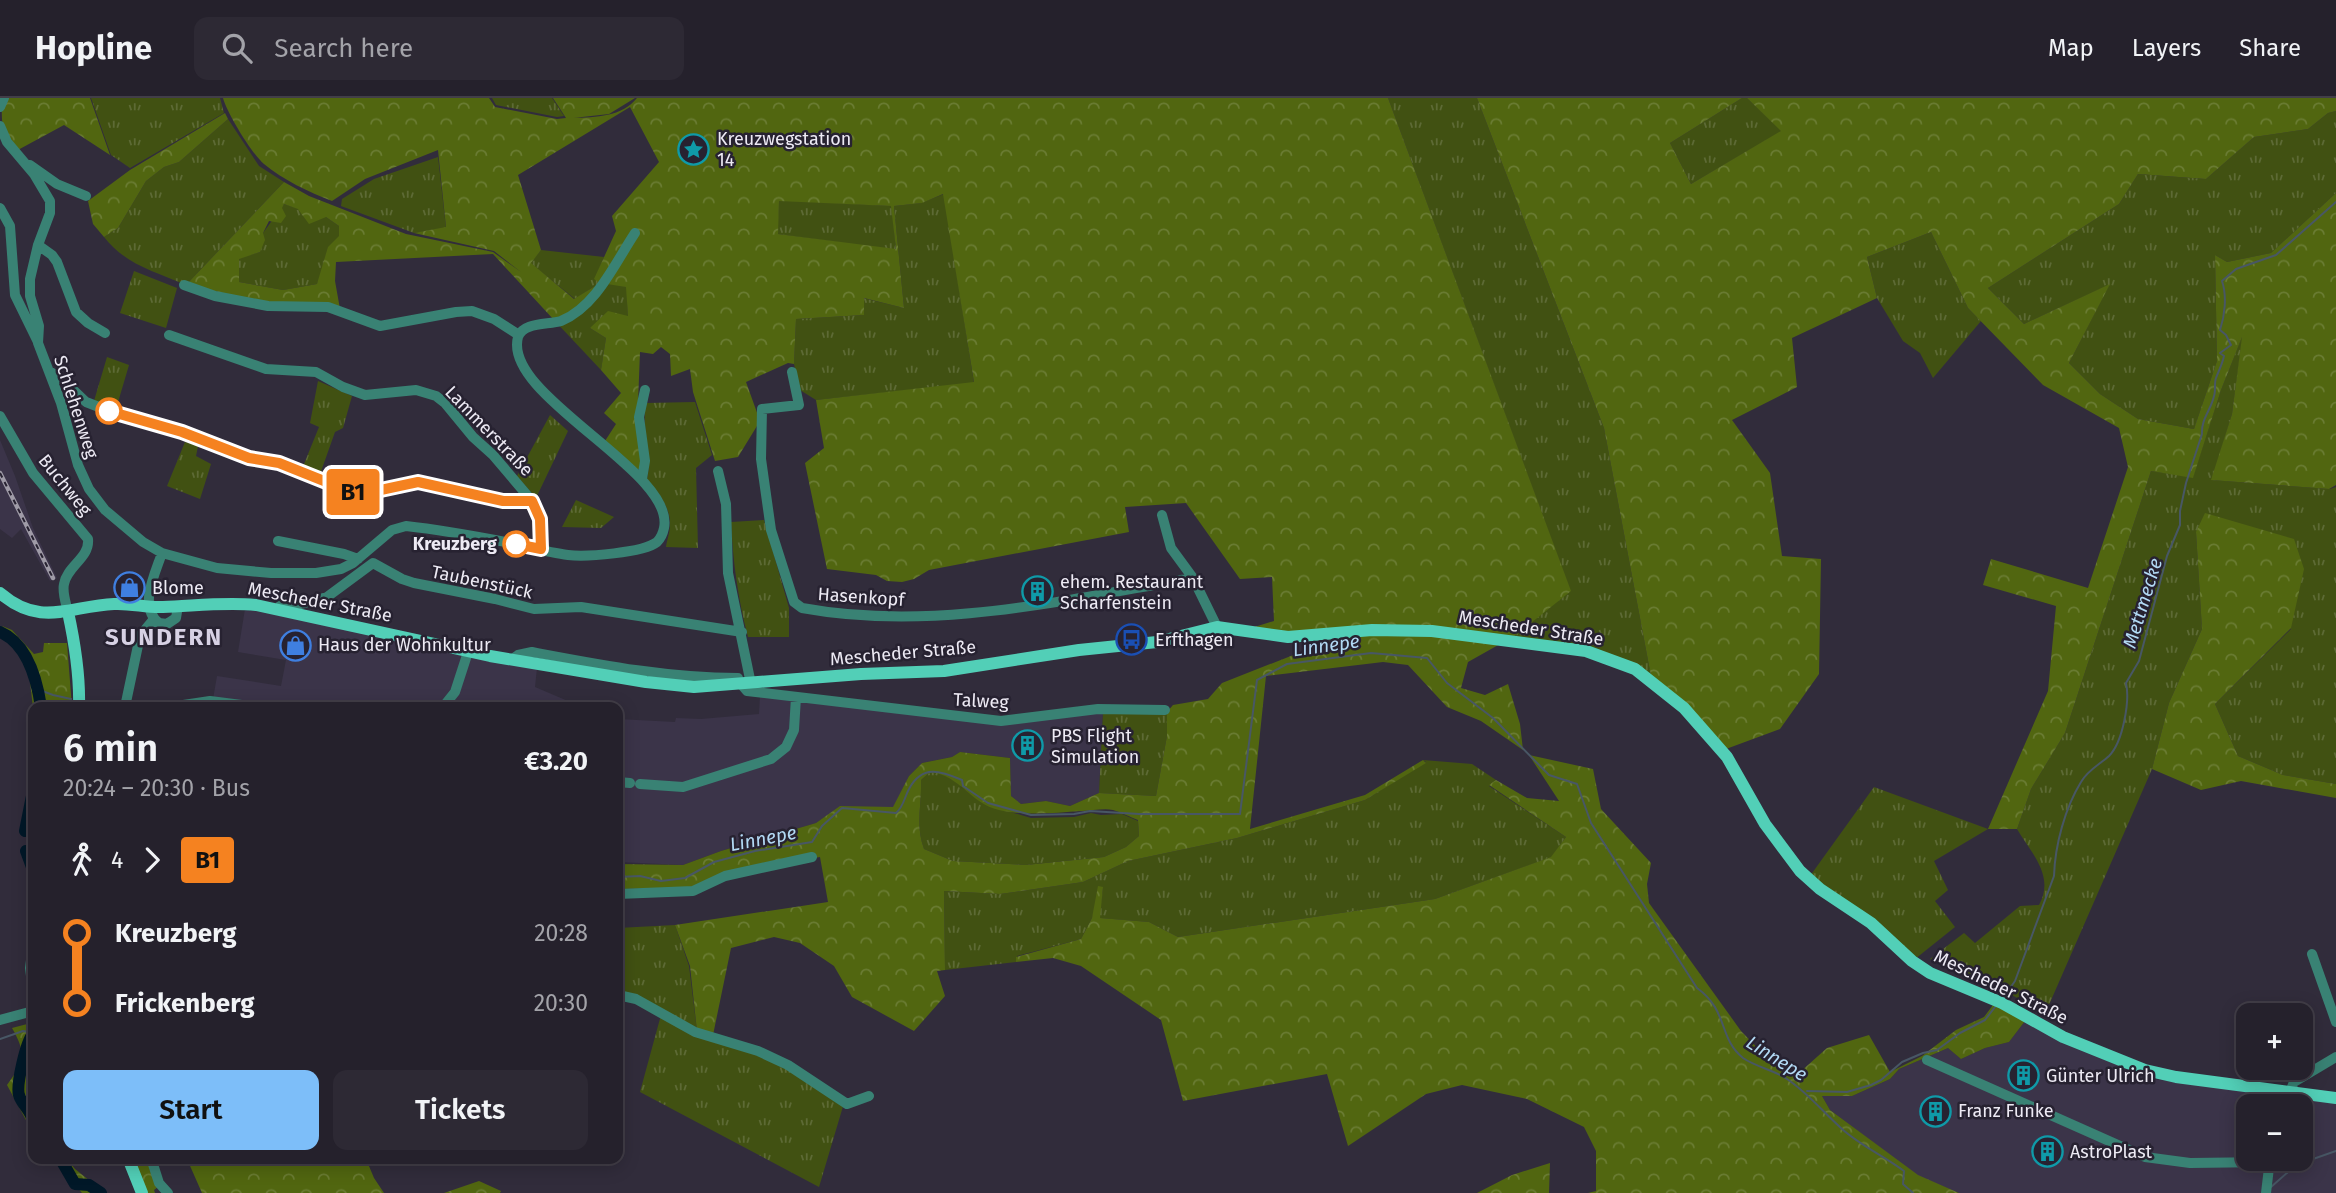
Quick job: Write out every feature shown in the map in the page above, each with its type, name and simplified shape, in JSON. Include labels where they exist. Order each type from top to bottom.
[{"type":"main road","name":"Mescheder Straße","points":[[0,593],[25,610],[40,612],[68,612],[110,604],[151,613],[178,606],[237,603],[278,609],[511,660],[669,685],[708,687],[861,674],[944,671],[1079,650],[1157,642],[1217,628],[1288,637],[1391,629],[1442,632],[1571,648],[1626,665],[1648,677],[1668,693],[1713,739],[1732,765],[1765,824],[1807,878],[1871,923],[1923,969],[1999,1002],[2063,1037],[2145,1070],[2176,1077],[2336,1098]]},
{"type":"main road","points":[[68,612],[76,648],[79,702]]},
{"type":"main road","points":[[130,1164],[142,1193]]},
{"type":"street","points":[[0,107],[4,98]]},
{"type":"street","name":"Schlehenweg","points":[[0,126],[7,142],[34,173],[50,205],[29,284],[30,296],[40,326],[38,343],[61,403],[75,458],[89,489],[111,516],[143,542],[162,553]]},
{"type":"street","name":"Schlehenweg","points":[[26,164],[37,168],[57,184],[86,197]]},
{"type":"street","points":[[0,208],[9,222],[11,232],[15,295],[38,343]]},
{"type":"street","points":[[126,702],[140,636],[151,613],[150,591],[162,553],[217,568],[271,573],[332,572],[358,559],[389,531],[399,526],[568,555],[586,556],[642,548],[657,542],[664,530],[664,517],[658,499],[642,479],[546,395],[520,359],[518,346],[519,335],[527,328],[565,318],[593,297],[635,233]]},
{"type":"street","points":[[38,245],[57,262],[76,312],[88,323],[105,332]]},
{"type":"street","points":[[184,285],[215,296],[276,308],[324,306],[380,326],[456,312],[472,312],[494,319],[519,335]]},
{"type":"street","name":"Lammerstraße","points":[[169,335],[266,369],[316,372],[343,387],[365,395],[411,390],[431,394],[445,403],[532,501],[540,519],[541,549]]},
{"type":"street","points":[[48,370],[86,402],[182,432],[249,458],[279,463],[354,493],[362,494],[418,482],[503,501],[532,501]]},
{"type":"street","name":"Hasenkopf","points":[[793,372],[799,405],[762,409],[761,459],[771,530],[793,602],[802,608],[909,617],[946,616],[1013,608],[1193,578]]},
{"type":"street","points":[[642,479],[645,464],[639,418],[645,390]]},
{"type":"street","name":"Buchweg","points":[[0,416],[33,473],[88,539],[86,551],[64,581],[68,612]]},
{"type":"street","points":[[718,471],[726,504],[728,573],[742,632],[746,684]]},
{"type":"street","points":[[1162,515],[1171,548],[1193,578],[1217,628]]},
{"type":"street","points":[[278,541],[358,559]]},
{"type":"street","name":"Taubenstück","points":[[278,609],[283,602],[301,604],[327,597],[373,563],[414,583],[534,609],[581,607],[742,632]]},
{"type":"street","points":[[447,702],[455,692],[468,652]]},
{"type":"street","name":"Talweg","points":[[746,684],[747,691],[1001,720],[1098,709],[1164,710]]},
{"type":"street","points":[[623,783],[683,787],[771,759],[786,747],[794,730],[796,697]]},
{"type":"street","points":[[623,894],[693,891],[724,876],[812,857]]},
{"type":"street","points":[[2312,954],[2336,1022]]},
{"type":"street","points":[[623,996],[636,999],[695,1032],[758,1051],[788,1065],[847,1104],[869,1096]]},
{"type":"street","points":[[0,1020],[28,1012]]},
{"type":"street","points":[[2282,1094],[2294,1082],[2336,1057]]},
{"type":"street","points":[[1927,1060],[2145,1157],[2190,1163],[2236,1161]]},
{"type":"street","points":[[153,1164],[159,1183],[168,1193]]},
{"type":"street","points":[[2266,1193],[2269,1171]]},
{"type":"shaded area","points":[[0,440],[33,528],[57,578],[50,581],[21,529],[12,538],[0,529]]},
{"type":"shaded area","points":[[245,609],[537,668],[535,687],[570,702],[206,702],[213,699],[217,676],[281,686],[286,660],[238,652]]},
{"type":"shaded area","points":[[760,696],[1001,719],[1103,712],[1099,793],[1070,806],[1046,801],[1021,804],[1011,796],[1010,758],[960,752],[952,757],[922,763],[909,776],[894,807],[840,807],[816,823],[683,865],[623,862],[623,719],[675,722],[676,718],[701,719],[759,714]]},
{"type":"shaded area","points":[[2025,1021],[2064,1044],[2153,1079],[2265,1094],[2236,1094],[2236,1171],[2265,1171],[2263,1193],[1959,1193],[1918,1176],[1830,1110],[1822,1096],[1852,1096],[1890,1079],[1899,1069],[1948,1048],[1961,1059],[1985,1048],[2009,1042]]},
{"type":"shaded area","points":[[2313,1100],[2336,1103],[2336,1193],[2270,1193],[2273,1171],[2313,1171]]},
{"type":"green space","points":[[3,98],[90,98],[110,155],[64,125],[16,151],[3,126]]},
{"type":"green space","points":[[91,98],[220,98],[224,113],[130,168],[111,155]]},
{"type":"green space","points":[[223,98],[489,98],[495,107],[557,119],[566,118],[553,98],[635,98],[610,113],[624,109],[637,98],[1388,98],[1571,591],[1512,638],[1294,633],[1248,629],[1274,621],[1272,577],[1240,579],[1186,503],[1125,507],[1129,532],[929,570],[914,579],[902,582],[887,581],[876,575],[827,569],[805,463],[824,448],[816,400],[974,382],[943,194],[922,203],[894,206],[904,308],[864,298],[864,315],[796,319],[794,364],[788,363],[746,382],[760,421],[738,457],[715,461],[693,392],[690,369],[671,376],[670,354],[661,347],[653,354],[640,352],[638,403],[641,469],[637,469],[605,441],[616,424],[604,413],[621,393],[601,370],[606,338],[590,328],[608,311],[628,316],[626,287],[601,283],[575,310],[554,320],[493,254],[336,262],[335,281],[340,309],[288,307],[186,285],[284,182],[309,196],[406,234],[493,252],[521,272],[494,251],[414,233],[446,227],[438,150],[365,179],[332,201],[296,185],[264,164],[235,123]],"holes":[[[630,107],[659,162],[612,216],[616,231],[594,279],[600,283],[574,299],[531,263],[541,250],[518,175]],[[779,201],[891,206],[896,249],[778,234]],[[284,204],[298,209],[309,224],[326,217],[339,226],[339,236],[328,247],[317,284],[283,290],[239,282],[239,259],[260,252],[265,240],[263,233],[269,221],[281,223],[286,216],[282,208]]]},
{"type":"green space","points":[[492,98],[552,98],[564,116],[557,117],[496,105]]},
{"type":"green space","points":[[1388,98],[1477,98],[1604,428],[1651,676],[1635,666],[1512,638],[1570,590]]},
{"type":"green space","points":[[1477,98],[1742,98],[1670,143],[1691,184],[1781,131],[1747,98],[2336,98],[2336,111],[2328,113],[2308,129],[2254,137],[2206,179],[2138,174],[2119,204],[1988,288],[2024,324],[2110,284],[2069,363],[2100,394],[2138,419],[2194,429],[2217,361],[2215,255],[2227,262],[2271,253],[2336,193],[2336,485],[2329,489],[2211,480],[2232,414],[2242,337],[2221,390],[2193,478],[2151,471],[2065,733],[2031,789],[2017,829],[1988,829],[2048,691],[2056,606],[1983,585],[1991,559],[2088,588],[2128,467],[2119,428],[2043,385],[1968,308],[1931,232],[1867,257],[1877,298],[1792,338],[1797,387],[1732,420],[1770,473],[1782,556],[1821,559],[1819,674],[1780,729],[1726,749],[1651,676],[1604,428]]},
{"type":"green space","points":[[1742,98],[1747,98],[1782,131],[1691,184],[1670,143]]},
{"type":"green space","points":[[2336,111],[2336,193],[2271,253],[2227,262],[2215,255],[2217,361],[2194,429],[2138,419],[2100,394],[2069,363],[2109,285],[2024,324],[1988,288],[2119,204],[2138,174],[2206,179],[2254,137],[2308,129],[2328,113]]},
{"type":"green space","points":[[225,113],[228,119],[179,162],[164,167],[146,181],[118,228],[104,237],[93,224],[88,201],[130,170]]},
{"type":"green space","points":[[228,119],[259,166],[284,182],[186,285],[131,261],[113,247],[104,237],[118,228],[146,181],[164,167],[179,162]]},
{"type":"green space","points":[[438,157],[446,228],[414,233],[341,206],[342,199],[374,179]]},
{"type":"green space","points":[[944,194],[974,383],[816,400],[800,390],[794,364],[796,319],[864,315],[863,298],[904,308],[894,206],[921,203]]},
{"type":"green space","points":[[779,200],[892,206],[896,250],[777,234]]},
{"type":"green space","points":[[284,204],[326,217],[339,226],[339,237],[317,284],[283,290],[239,282],[239,258],[260,252],[263,233]]},
{"type":"green space","points":[[1931,232],[1968,308],[1981,321],[1933,378],[1920,353],[1903,341],[1877,298],[1867,257]]},
{"type":"green space","points":[[541,250],[604,257],[595,279],[627,287],[628,317],[590,328],[606,338],[601,370],[554,320],[598,284],[575,299],[530,263]]},
{"type":"green space","points":[[134,271],[177,288],[166,328],[120,313]]},
{"type":"green space","points":[[2243,334],[2232,414],[2212,480],[2330,489],[2336,487],[2336,784],[2283,775],[2238,756],[2215,704],[2291,629],[2196,532],[2202,629],[2169,703],[2152,769],[2045,1014],[2005,991],[1930,959],[1964,933],[1975,943],[2020,906],[2039,905],[2043,894],[2043,875],[2035,856],[2017,829],[2031,789],[2065,733],[2151,471],[2193,477],[2221,390]]},
{"type":"green space","points":[[107,357],[129,365],[116,409],[94,401]]},
{"type":"green space","points":[[318,381],[352,396],[343,428],[335,432],[319,477],[302,469],[319,427],[310,423]]},
{"type":"green space","points":[[695,402],[712,455],[696,468],[698,548],[666,547],[670,518],[663,500],[647,479],[649,460],[646,403]]},
{"type":"green space","points":[[550,415],[568,431],[536,498],[517,476]]},
{"type":"green space","points":[[185,442],[198,446],[196,456],[211,464],[200,499],[167,486]]},
{"type":"green space","points":[[576,500],[614,517],[601,528],[562,527]]},
{"type":"green space","points":[[2205,513],[2294,539],[2304,569],[2291,628],[2215,704],[2238,756],[2283,775],[2336,784],[2336,798],[2241,781],[2201,790],[2152,769],[2169,703],[2202,629],[2196,532]]},
{"type":"green space","points":[[764,520],[789,608],[789,637],[748,637],[741,609],[731,522]]},
{"type":"green space","points":[[2,626],[12,630],[34,654],[43,652],[44,643],[67,643],[72,702],[32,702],[29,673]]},
{"type":"green space","points":[[1420,634],[1500,644],[1468,662],[1461,688],[1485,695],[1508,684],[1520,724],[1523,750],[1481,721],[1447,707],[1408,665],[1383,662],[1266,676],[1250,829],[1365,795],[1423,760],[1426,763],[1365,800],[1237,838],[1128,861],[1083,882],[1000,894],[944,891],[945,970],[937,971],[945,996],[914,1031],[852,997],[834,966],[800,943],[774,937],[731,948],[713,1035],[697,1031],[690,966],[675,925],[828,902],[820,857],[724,873],[693,888],[623,889],[623,864],[683,865],[816,823],[840,806],[893,807],[909,776],[922,763],[952,757],[960,752],[1010,758],[1011,796],[1021,804],[1046,801],[1070,806],[1099,793],[1156,796],[1167,736],[1167,712],[1173,705],[1208,699],[1222,683],[1339,637]],"holes":[[[930,772],[950,778],[989,807],[1009,812],[1116,811],[1138,820],[1139,836],[1126,847],[1104,857],[1026,865],[953,861],[924,849],[920,831],[921,780]]]},
{"type":"green space","points":[[1103,712],[1167,712],[1167,736],[1156,796],[1099,793]]},
{"type":"green space","points":[[1529,755],[1593,769],[1601,809],[1651,863],[1647,884],[1649,903],[1741,1031],[1769,1060],[1799,1073],[1827,1048],[1869,1035],[1890,1072],[1922,1056],[1956,1030],[1984,1017],[1993,1005],[2025,1021],[2009,1042],[1985,1048],[1961,1059],[1948,1048],[1899,1069],[1890,1079],[1852,1096],[1822,1096],[1830,1110],[1918,1175],[1959,1193],[1588,1193],[1596,1191],[1596,1151],[1584,1127],[1527,1099],[1462,1085],[1426,1094],[1348,1146],[1327,1074],[1183,1101],[1161,1020],[1081,966],[1053,958],[1016,962],[1016,957],[1081,939],[1092,918],[1098,886],[1103,887],[1100,918],[1149,922],[1178,937],[1435,899],[1551,857],[1566,837],[1489,785],[1496,780],[1527,798],[1559,801]]},
{"type":"green space","points":[[1423,760],[1472,764],[1496,780],[1489,786],[1566,837],[1552,857],[1435,899],[1178,937],[1149,922],[1099,918],[1103,887],[1081,939],[1017,956],[1016,962],[945,970],[944,891],[1000,894],[1083,882],[1128,861],[1237,838],[1365,800],[1426,762]]},
{"type":"green space","points":[[930,772],[941,773],[958,781],[961,787],[987,805],[1031,818],[1074,817],[1091,813],[1122,814],[1138,821],[1139,836],[1126,847],[1104,857],[1026,865],[953,861],[924,849],[921,840],[921,780]]},
{"type":"green space","points":[[1874,787],[1988,829],[1934,861],[1948,890],[1935,901],[1955,927],[1915,959],[1810,876]]},
{"type":"green space","points":[[675,925],[689,966],[697,1031],[623,995],[623,928]]},
{"type":"green space","points":[[661,1015],[772,1059],[844,1103],[819,1187],[640,1092]]},
{"type":"green space","points":[[28,1024],[28,1124],[7,1085],[22,1058],[20,1045],[12,1028]]},
{"type":"green space","points":[[1550,1163],[1549,1193],[1477,1193],[1512,1175]]},
{"type":"green space","points":[[56,1164],[71,1164],[105,1193],[82,1193]]},
{"type":"green space","points":[[135,1164],[148,1164],[158,1187],[154,1190],[155,1193],[146,1193]]},
{"type":"green space","points":[[189,1164],[368,1164],[384,1193],[202,1193]]},
{"type":"green space","points":[[479,1181],[501,1191],[500,1193],[444,1193]]},
{"type":"waterway","name":"Mettmecke","points":[[2003,998],[2015,981],[2054,876],[2059,839],[2070,803],[2084,778],[2114,750],[2122,731],[2126,710],[2126,683],[2139,661],[2167,556],[2180,525],[2186,483],[2203,424],[2213,401],[2215,380],[2224,356],[2220,353],[2231,345],[2220,330],[2225,306],[2222,281],[2236,269],[2276,255],[2336,202]]},
{"type":"waterway","points":[[0,632],[18,645],[30,664],[40,702]]},
{"type":"waterway","name":"Linnepe","points":[[623,877],[640,876],[661,881],[685,878],[714,862],[755,851],[812,842],[822,826],[842,808],[896,813],[914,781],[932,772],[962,780],[963,786],[988,803],[1031,815],[1090,811],[1240,814],[1257,680],[1287,664],[1371,653],[1427,658],[1447,683],[1493,718],[1549,775],[1577,784],[1591,823],[1697,988],[1714,1006],[1735,1050],[1748,1061],[1787,1079],[1849,1135],[1904,1171],[1903,1184],[1913,1193]]},
{"type":"waterway","name":"Linnepe","points":[[37,689],[71,699]]},
{"type":"waterway","points":[[25,831],[28,816]]},
{"type":"waterway","points":[[26,851],[28,856]]},
{"type":"waterway","name":"Mettmecke","points":[[1807,1091],[1847,1092],[1871,1085],[1902,1062],[1937,1050],[1960,1033],[1985,1020],[1995,1007]]},
{"type":"waterway","points":[[0,1039],[23,1031],[28,1032]]},
{"type":"waterway","points":[[28,1045],[18,1090],[28,1111]]},
{"type":"waterway","name":"Linnepe","points":[[2271,1187],[2296,1165],[2336,1151]]},
{"type":"waterway","points":[[63,1164],[75,1184],[89,1185],[101,1193]]},
{"type":"railway","points":[[0,473],[53,578]]},
{"type":"bus line","name":"B1","points":[[109,411],[182,432],[249,458],[279,463],[354,493],[362,494],[418,482],[503,501],[532,501],[540,519],[541,549],[516,544]]},
{"type":"place","name":"Kreuzwegstation 14","points":[[694,149]]},
{"type":"place","name":"Kreuzberg","points":[[516,544]]},
{"type":"place","name":"Blome","points":[[129,588]]},
{"type":"place","name":"ehem. Restaurant Scharfenstein","points":[[1037,592]]},
{"type":"place","name":"Erfthagen","points":[[1132,640]]},
{"type":"place","name":"Haus der Wohnkultur","points":[[295,645]]},
{"type":"place","name":"PBS Flight Simulation","points":[[1028,746]]},
{"type":"place","name":"Günter Ulrich","points":[[2023,1076]]},
{"type":"place","name":"Franz Funke","points":[[1935,1111]]},
{"type":"place","name":"AstroPlast","points":[[2047,1152]]},
{"type":"district","name":"SUNDERN","points":[[164,637]]}]
